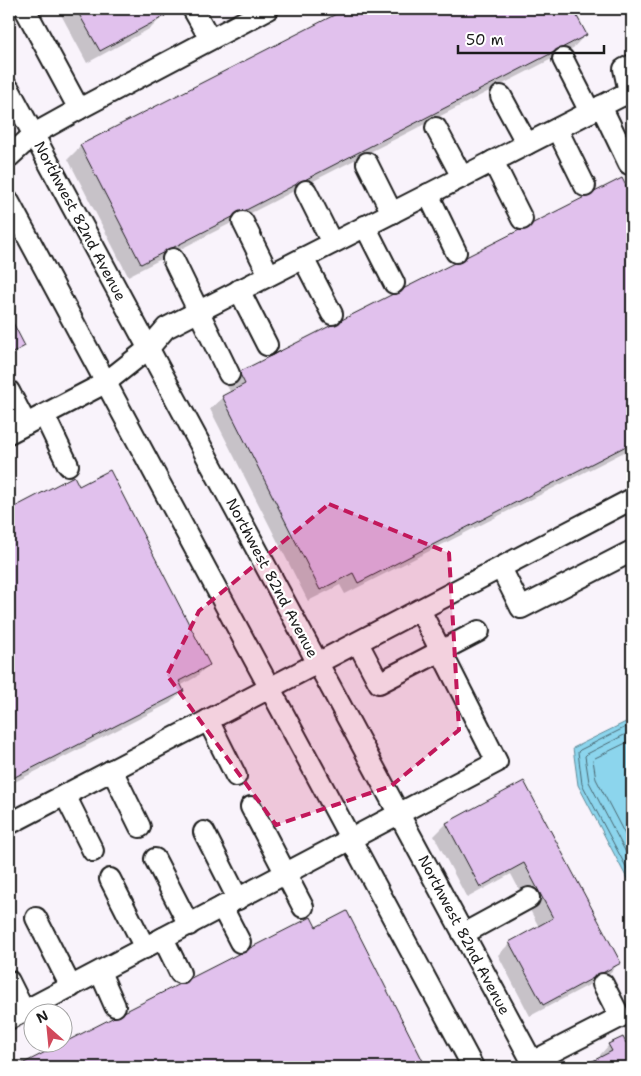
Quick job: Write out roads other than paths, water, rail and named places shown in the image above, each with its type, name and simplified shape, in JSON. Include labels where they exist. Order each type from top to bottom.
[{"type":"street","points":[[25,9],[79,109]]},
{"type":"street","points":[[193,9],[210,39]]},
{"type":"street","points":[[9,157],[34,134],[268,9]]},
{"type":"street","points":[[564,59],[629,164]]},
{"type":"street","points":[[9,391],[17,428],[105,384],[148,349],[166,328],[596,109],[631,95],[624,69],[632,65]]},
{"type":"street","name":"Northwest 82nd Avenue","points":[[9,89],[533,1065]]},
{"type":"street","points":[[501,96],[527,144]]},
{"type":"street","points":[[436,128],[462,177]]},
{"type":"street","points":[[557,129],[585,186]]},
{"type":"street","points":[[493,161],[522,219]]},
{"type":"street","points":[[367,163],[392,213]]},
{"type":"street","points":[[306,191],[332,243]]},
{"type":"street","points":[[428,194],[456,252]]},
{"type":"street","points":[[9,202],[473,1067]]},
{"type":"street","points":[[243,222],[269,275]]},
{"type":"street","points":[[365,226],[394,283]]},
{"type":"street","points":[[173,258],[230,374]]},
{"type":"street","points":[[302,258],[332,314]]},
{"type":"street","points":[[239,290],[267,345]]},
{"type":"street","points":[[44,415],[68,465]]},
{"type":"street","points":[[9,824],[632,499]]},
{"type":"street","points":[[501,568],[521,608],[632,551]]},
{"type":"street","points":[[41,1004],[71,986],[497,762],[420,610]]},
{"type":"street","points":[[358,643],[379,683],[479,631]]},
{"type":"street","points":[[208,720],[236,776]]},
{"type":"street","points":[[112,770],[140,827]]},
{"type":"street","points":[[65,795],[93,851]]},
{"type":"street","points":[[251,807],[303,907]]},
{"type":"street","points":[[204,832],[230,903],[240,942]]},
{"type":"street","points":[[155,859],[189,924]]},
{"type":"street","points":[[110,879],[145,948]]},
{"type":"street","points":[[463,934],[529,898]]},
{"type":"street","points":[[36,918],[71,986]]},
{"type":"street","points":[[163,938],[180,973]]},
{"type":"street","points":[[100,972],[115,1006]]},
{"type":"street","points":[[9,981],[23,1004]]},
{"type":"street","points":[[533,1065],[620,1017],[603,984]]},
{"type":"water","points":[[632,719],[632,888],[578,785],[573,748]]}]
